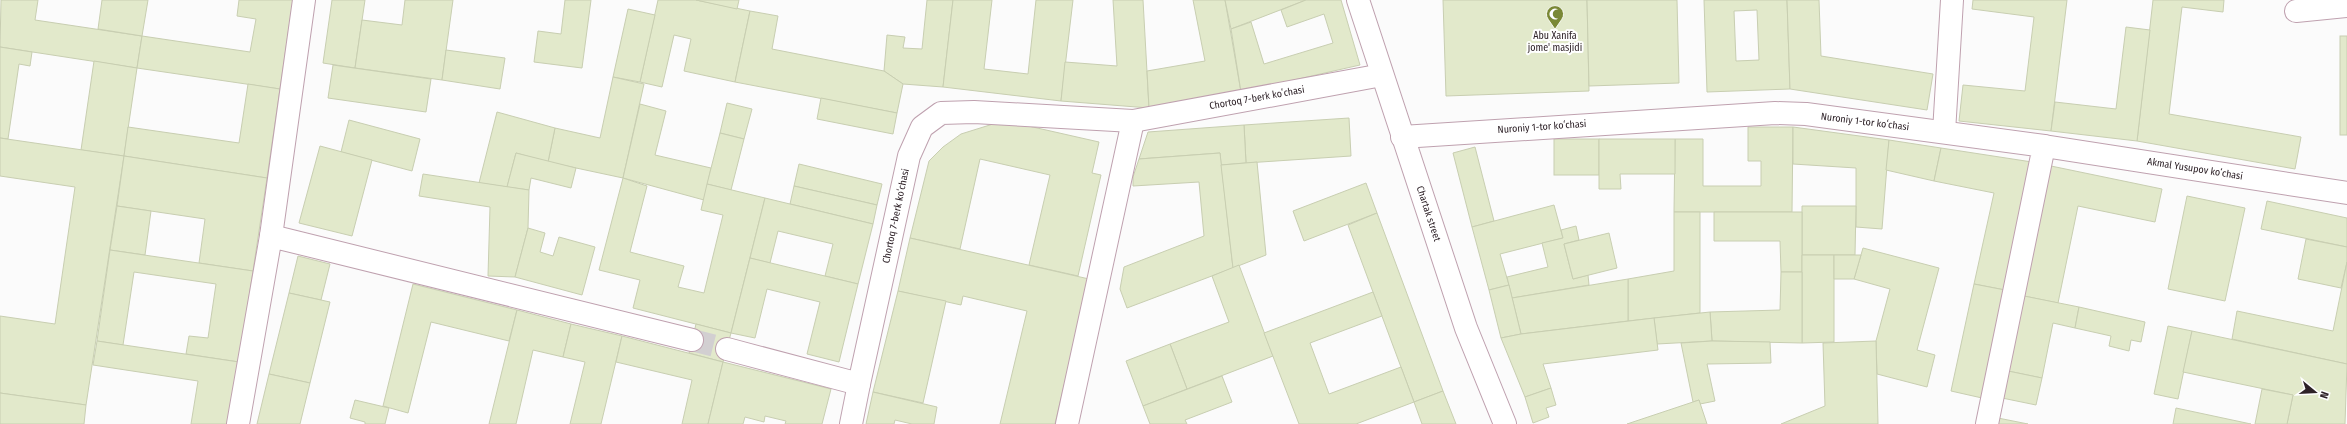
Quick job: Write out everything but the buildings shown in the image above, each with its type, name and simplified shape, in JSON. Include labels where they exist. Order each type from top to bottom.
[{"type":"street","points":[[238,424],[271,236],[304,0]]},
{"type":"street","name":"Chartak street","points":[[1358,0],[1466,328],[1506,424]]},
{"type":"street","points":[[1944,132],[1952,0]]},
{"type":"street","points":[[2296,11],[2347,6]]},
{"type":"street","name":"Chortoq 7-berk koʻchasi","points":[[851,424],[909,156],[922,127],[941,113],[974,112],[1133,121],[1382,75]]},
{"type":"street","name":"Nuroniy 1-tor koʻchasi","points":[[1402,137],[1748,113],[1806,114],[2044,146]]},
{"type":"street","points":[[1067,424],[1133,121]]},
{"type":"street","points":[[1987,424],[2044,146]]},
{"type":"street","name":"Akmal Yusupov koʻchasi","points":[[2044,146],[2347,193]]},
{"type":"street","points":[[271,236],[692,340]]},
{"type":"street","points":[[727,349],[860,384]]},
{"type":"tunnel","points":[[692,340],[727,349]]},
{"type":"place","name":"Abu Xanifa jome' masjidi","points":[[1555,29]]}]
